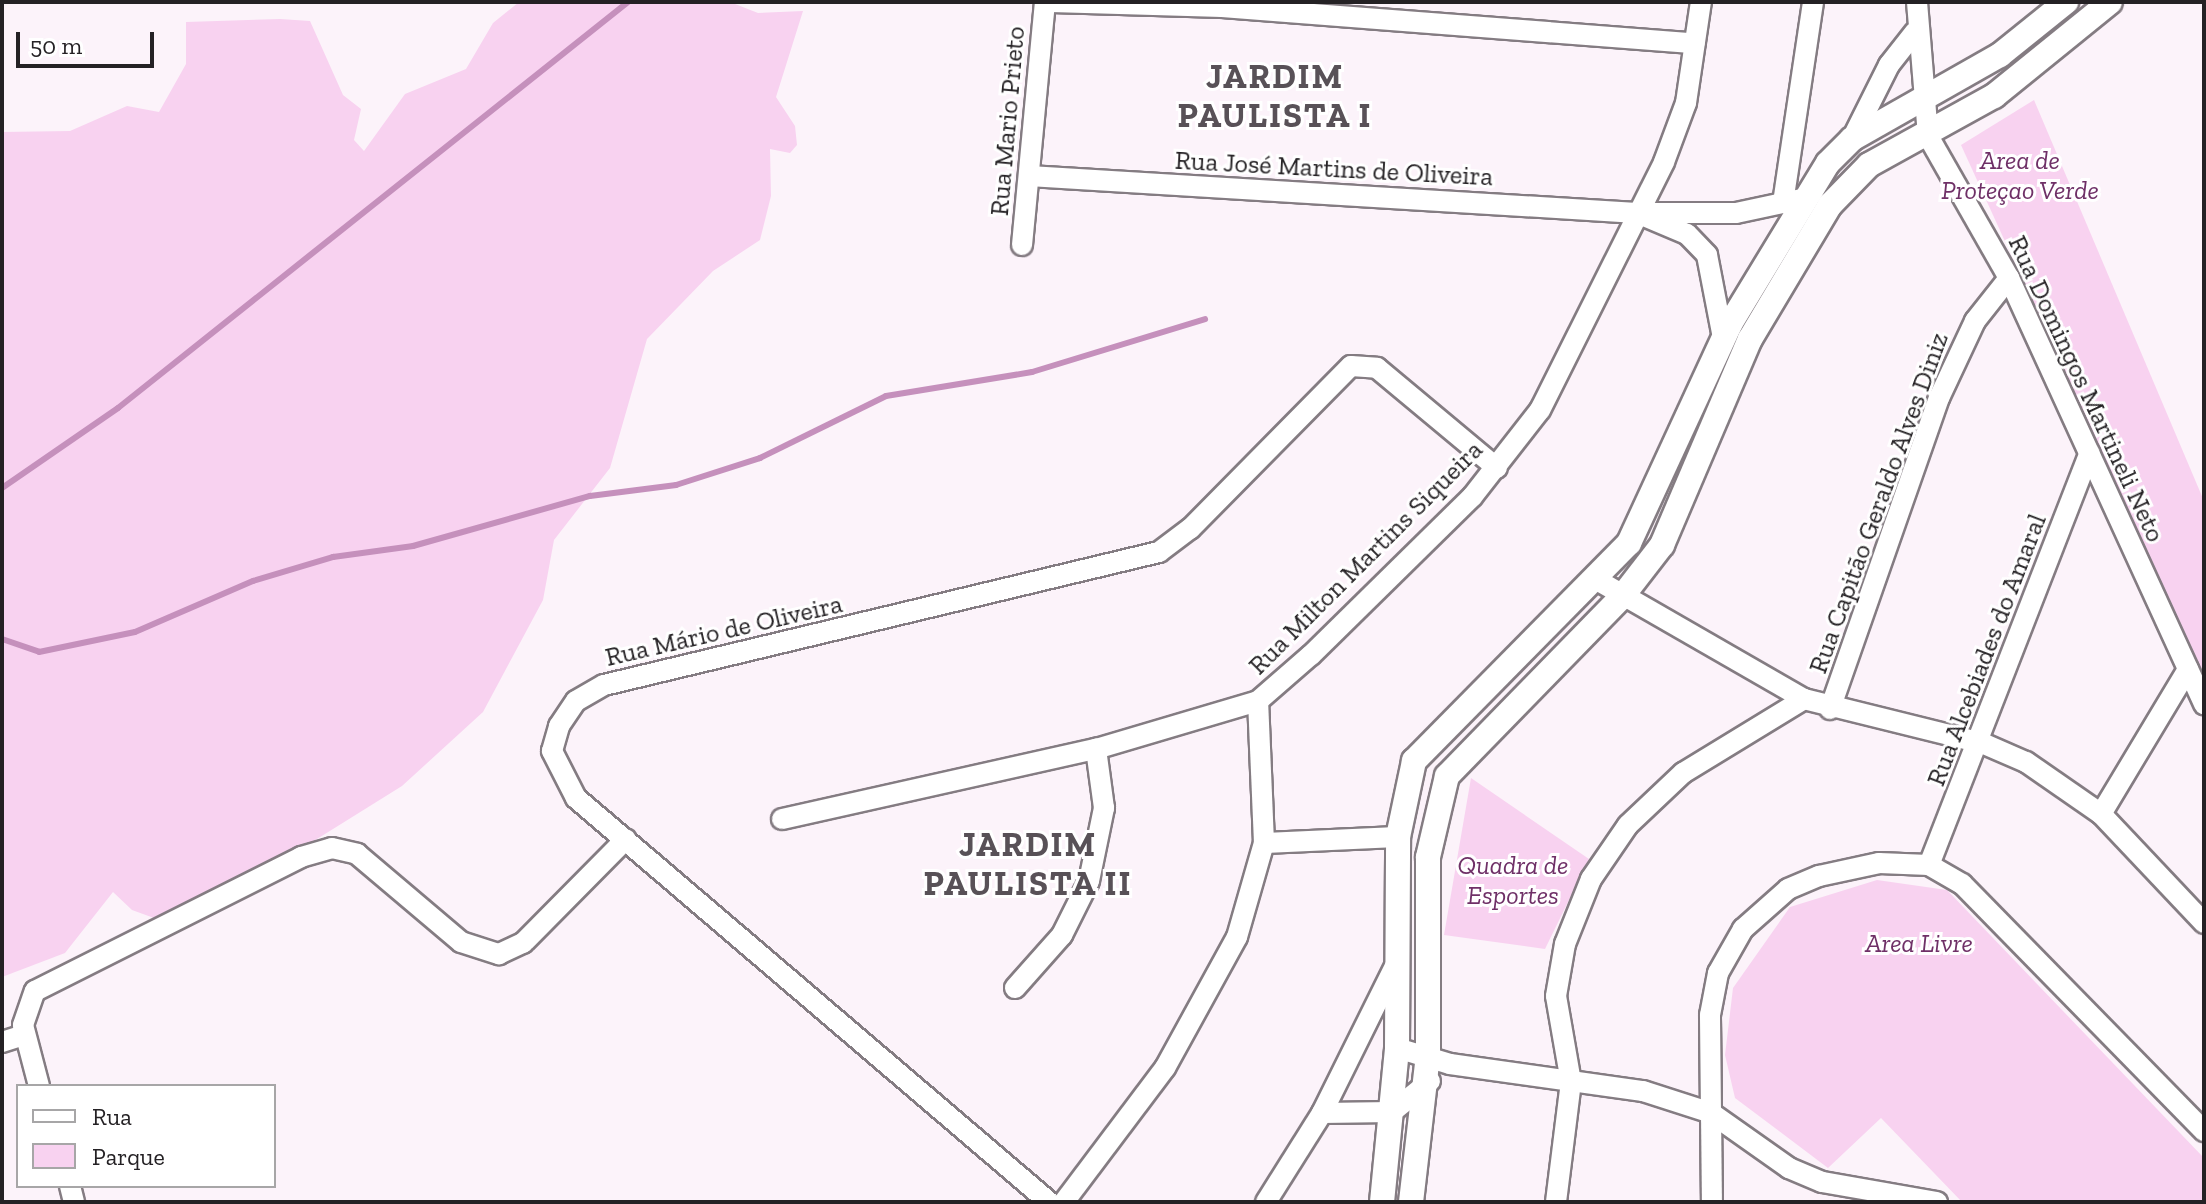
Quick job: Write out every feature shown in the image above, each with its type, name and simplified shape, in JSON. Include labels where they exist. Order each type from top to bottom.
[{"type":"street","points":[[1048,2],[1222,4],[1695,43]]},
{"type":"street","name":"Rua Mario Prieto","points":[[1022,245],[1048,2]]},
{"type":"street","name":"Rua Milton Martins Siqueira","points":[[1064,1202],[1165,1068],[1237,937],[1264,843],[1258,701],[1497,468],[1540,410],[1637,213],[1686,103],[1701,2]]},
{"type":"street","points":[[1792,201],[1813,2]]},
{"type":"street","name":"Rua Domingos Martineli Neto","points":[[1917,2],[1915,32],[1928,98],[1928,136],[2009,278],[2204,704]]},
{"type":"street","points":[[1852,139],[1928,98],[2066,2]]},
{"type":"street","points":[[1411,1202],[1425,1086],[1439,1059],[1428,857],[1447,776],[1467,748],[1621,598],[1686,499],[1750,339],[1791,262],[1830,205],[1869,165],[1928,136],[2062,47],[2110,2]]},
{"type":"street","points":[[1382,1202],[1397,1048],[1398,837],[1405,788],[1431,736],[1597,580],[1652,504],[1723,338],[1792,201],[1852,139],[1889,65],[1915,32]]},
{"type":"street","name":"Rua José Martins de Oliveira","points":[[1029,176],[1637,213],[1736,213],[1792,201]]},
{"type":"street","name":"Rua José Martins de Oliveira","points":[[1637,213],[1687,234],[1707,255],[1723,338]]},
{"type":"street","name":"Rua Capitão Geraldo Alves Diniz","points":[[1830,709],[1939,398],[1975,321],[2009,278]]},
{"type":"street","name":"Rua Mário de Oliveira","points":[[1049,1202],[576,798],[552,751],[576,701],[604,685],[1159,552],[1190,529],[1351,366],[1364,363],[1497,468]]},
{"type":"street","name":"Rua Alcebiades do Amaral","points":[[1929,865],[1982,743],[2090,453]]},
{"type":"street","points":[[1597,580],[1621,598],[1804,699],[1830,709],[1982,743],[2026,762],[2101,814],[2204,923]]},
{"type":"street","points":[[2101,814],[2188,669]]},
{"type":"street","points":[[1556,1202],[1571,1082],[1556,996],[1565,944],[1591,879],[1628,825],[1683,773],[1804,699]]},
{"type":"street","points":[[782,819],[1096,749],[1258,701]]},
{"type":"street","points":[[1015,988],[1062,935],[1089,881],[1104,808],[1096,749]]},
{"type":"street","points":[[1264,843],[1398,837]]},
{"type":"street","points":[[38,1084],[24,1035],[23,1012],[35,991],[319,851],[357,854],[461,942],[499,954],[523,943],[626,839]]},
{"type":"street","points":[[1712,1202],[1710,1015],[1718,973],[1743,929],[1788,889],[1819,876],[1879,863],[1929,865],[2000,918],[2204,1131]]},
{"type":"street","points":[[1266,1202],[1322,1113],[1398,959]]},
{"type":"street","points":[[2,1042],[24,1035]]},
{"type":"street","points":[[1397,1048],[1439,1059],[1643,1091],[1711,1113],[1789,1168],[1860,1197],[1912,1192],[1937,1202]]},
{"type":"street","points":[[1322,1113],[1392,1112],[1425,1086]]},
{"type":"green space","points":[[519,2],[730,2],[758,13],[803,11],[776,97],[795,126],[797,145],[790,153],[770,149],[771,196],[760,240],[713,271],[647,339],[610,468],[554,540],[543,600],[483,712],[402,786],[256,877],[165,922],[132,910],[113,892],[65,953],[2,977],[2,132],[70,131],[127,106],[159,112],[186,64],[186,22],[280,19],[310,21],[343,95],[361,109],[354,140],[364,151],[405,94],[466,69],[493,23]]},
{"type":"green space","name":"Area de Proteçao Verde","points":[[2034,100],[2204,501],[2204,677],[1961,145]]},
{"type":"green space","name":"Quadra de Esportes","points":[[1471,778],[1589,859],[1545,949],[1444,935]]},
{"type":"green space","name":"Area Livre","points":[[1877,880],[1947,890],[2204,1158],[2204,1202],[1962,1202],[1881,1118],[1828,1168],[1735,1098],[1725,1055],[1733,988],[1790,907]]},
{"type":"waterway","points":[[2,488],[118,408],[628,2]]},
{"type":"waterway","points":[[2,639],[39,652],[135,632],[253,581],[333,557],[413,546],[590,496],[676,485],[760,458],[886,396],[1032,372],[1205,319]]},
{"type":"district","name":"JARDIM PAULISTA I","points":[[1275,96]]},
{"type":"district","name":"JARDIM PAULISTA II","points":[[1028,864]]}]
